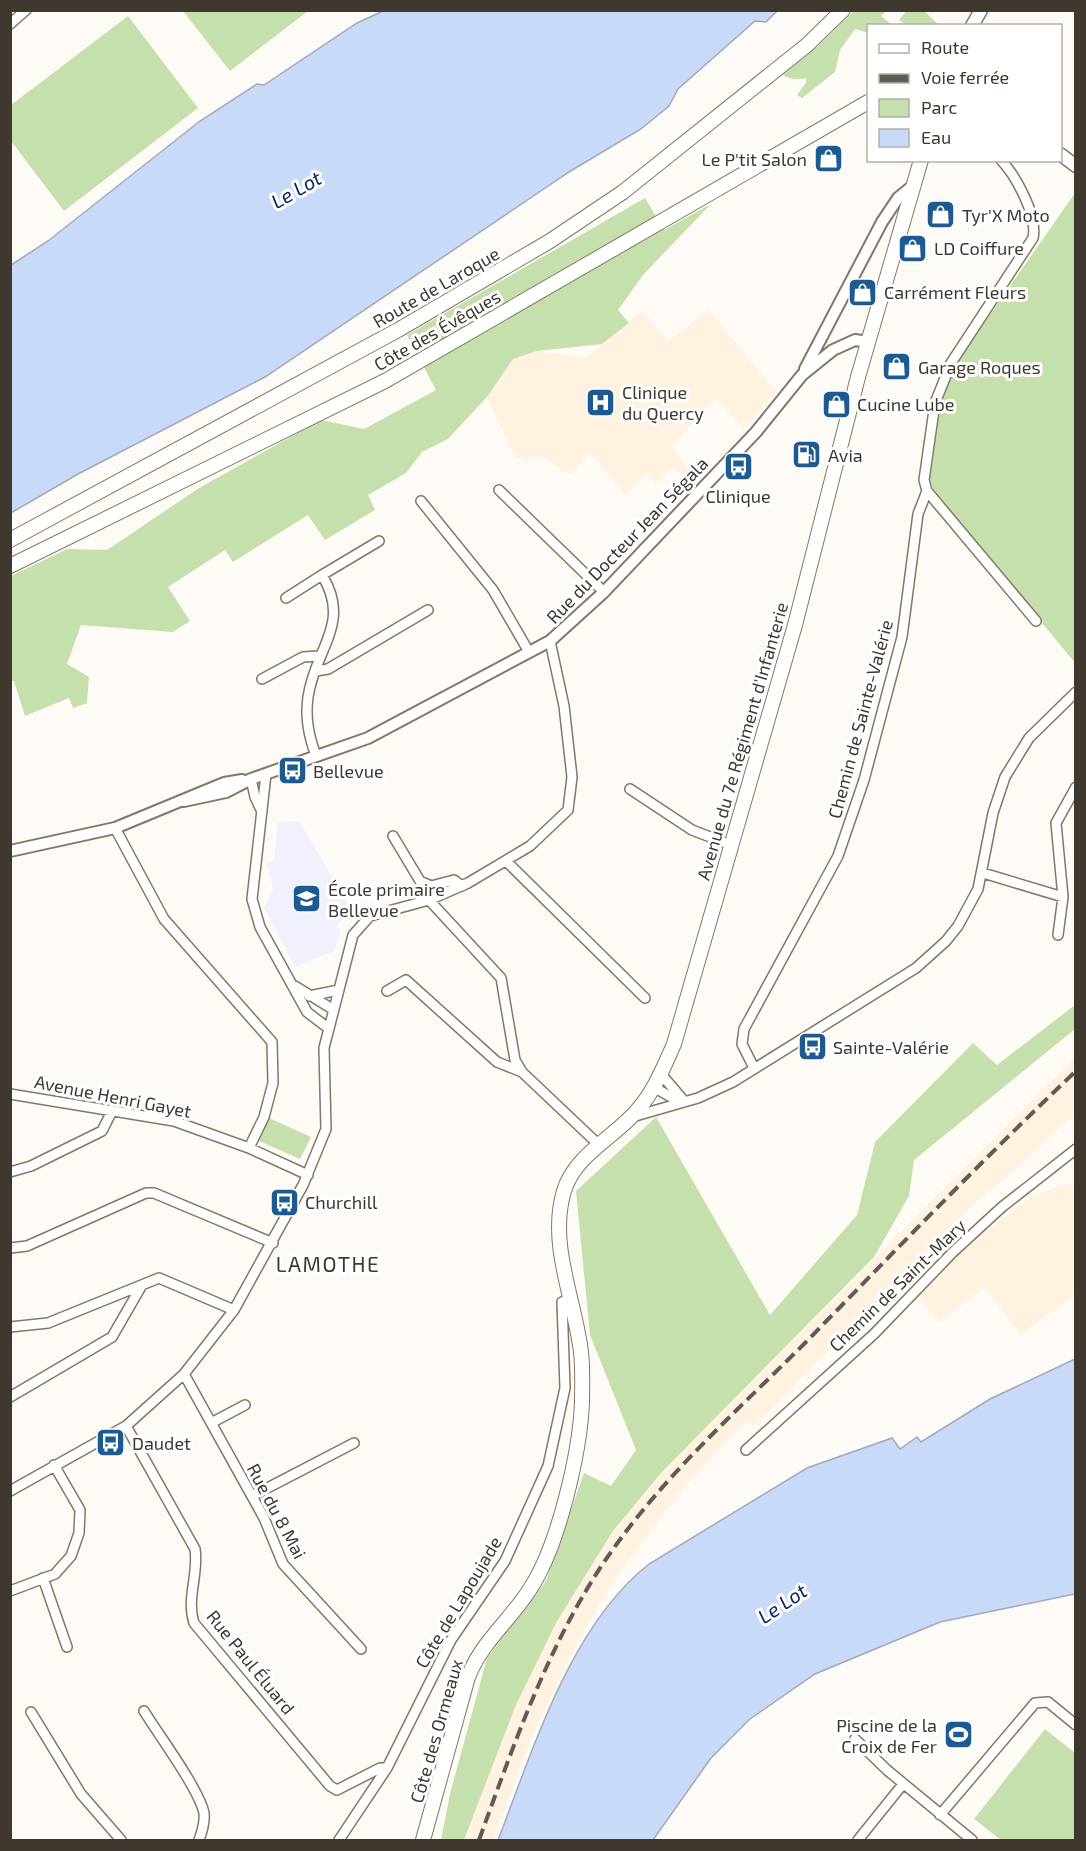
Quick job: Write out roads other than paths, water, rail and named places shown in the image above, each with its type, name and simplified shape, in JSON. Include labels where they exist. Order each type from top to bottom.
[{"type":"main road","name":"Route de Laroque","points":[[10,540],[398,330],[550,242],[623,192],[807,45],[843,10]]},
{"type":"main road","points":[[973,24],[981,10]]},
{"type":"main road","name":"Côte des Évêques","points":[[10,566],[385,381],[867,103]]},
{"type":"main road","points":[[1062,155],[1076,165]]},
{"type":"main road","name":"Avenue du 7e Régiment d'Infanterie","points":[[570,1299],[561,1251],[559,1219],[564,1190],[576,1168],[598,1144],[630,1118],[655,1088],[674,1044],[795,625],[868,342],[920,162]]},
{"type":"main road","name":"Côte des Ormeaux","points":[[423,1840],[468,1677],[478,1654],[529,1592],[553,1542],[579,1434],[582,1404],[581,1352],[570,1299]]},
{"type":"street","points":[[10,24],[26,10]]},
{"type":"street","name":"Chemin de Sainte-Valérie","points":[[754,1068],[742,1044],[744,1029],[838,856],[864,780],[902,637],[918,514],[927,491],[924,480],[935,403],[951,363],[1033,237],[1035,228],[1029,210],[1014,174],[1003,162]]},
{"type":"street","name":"Rue du Docteur Jean Ségala","points":[[802,375],[819,338],[882,222],[898,198],[914,185]]},
{"type":"street","points":[[819,338],[833,350]]},
{"type":"street","name":"Rue du Docteur Jean Ségala","points":[[10,851],[115,828],[224,783],[251,779],[368,738],[550,641],[604,592],[768,418],[802,375],[833,350],[855,340],[868,342]]},
{"type":"street","points":[[499,489],[604,592]]},
{"type":"street","points":[[927,491],[1036,621]]},
{"type":"street","points":[[421,501],[493,590],[529,652]]},
{"type":"street","points":[[286,598],[379,541]]},
{"type":"street","points":[[316,756],[306,724],[308,696],[319,656],[336,620],[333,592],[322,575]]},
{"type":"street","points":[[316,671],[328,669],[428,610]]},
{"type":"street","points":[[10,1491],[126,1426],[184,1374],[234,1310],[273,1243],[308,1175],[326,1129],[324,1048],[353,935],[370,916],[429,900],[462,886],[506,861],[531,846],[568,810],[572,777],[570,757],[564,706],[550,641]]},
{"type":"street","points":[[262,679],[303,657],[319,656]]},
{"type":"street","points":[[630,1118],[714,1090],[754,1068],[928,959],[958,926],[983,873],[993,813],[1005,777],[1029,738],[1076,692]]},
{"type":"street","points":[[266,774],[252,899],[260,927],[308,1012],[328,1028]]},
{"type":"street","points":[[251,779],[255,797],[262,812]]},
{"type":"street","points":[[1058,935],[1063,897],[1056,823],[1076,787]]},
{"type":"street","points":[[630,789],[692,830],[731,845]]},
{"type":"street","points":[[115,828],[164,919],[272,1042],[273,1083],[264,1116],[249,1148]]},
{"type":"street","points":[[393,836],[420,881],[431,886],[454,880],[462,886]]},
{"type":"street","points":[[506,861],[645,998]]},
{"type":"street","points":[[983,873],[1063,897]]},
{"type":"street","points":[[429,900],[501,978],[515,1060],[522,1072],[598,1144]]},
{"type":"street","points":[[387,991],[406,980],[497,1062],[522,1072]]},
{"type":"street","points":[[293,985],[334,1010]]},
{"type":"street","points":[[308,996],[339,990]]},
{"type":"street","points":[[661,1074],[684,1101]]},
{"type":"street","points":[[655,1088],[684,1101]]},
{"type":"street","name":"Avenue Henri Gayet","points":[[10,1094],[174,1121],[249,1148],[308,1175]]},
{"type":"street","points":[[10,1172],[31,1166],[102,1131],[112,1111]]},
{"type":"street","name":"Chemin de Saint-Mary","points":[[746,1450],[874,1335],[962,1244],[1002,1207],[1076,1149]]},
{"type":"street","points":[[10,1248],[27,1246],[146,1193],[154,1193],[273,1243]]},
{"type":"street","points":[[10,1327],[48,1323],[159,1278],[234,1310]]},
{"type":"street","points":[[10,1397],[112,1337],[142,1285]]},
{"type":"street","name":"Côte de Lapoujade","points":[[339,1840],[387,1768],[451,1640],[506,1561],[548,1466],[565,1388],[562,1302],[570,1299]]},
{"type":"street","name":"Rue du 8 Mai","points":[[184,1374],[252,1496],[283,1564],[361,1649]]},
{"type":"street","points":[[211,1423],[245,1406]]},
{"type":"street","name":"Rue Paul Éluard","points":[[126,1426],[195,1549],[197,1561],[190,1599],[194,1623],[330,1786],[337,1790],[380,1768],[387,1768]]},
{"type":"street","points":[[252,1496],[354,1443]]},
{"type":"street","points":[[10,1591],[55,1574],[71,1556],[79,1533],[80,1510],[54,1465]]},
{"type":"street","points":[[43,1578],[67,1647]]},
{"type":"street","points":[[940,1815],[1035,1703],[1048,1702],[1076,1725]]},
{"type":"street","points":[[144,1711],[190,1785],[204,1813],[199,1840]]},
{"type":"street","points":[[31,1712],[81,1794],[121,1840]]},
{"type":"street","points":[[855,1739],[903,1784],[972,1840]]},
{"type":"street","points":[[858,1840],[903,1784]]},
{"type":"water","name":"Le Lot","points":[[383,11],[777,11],[766,22],[755,21],[678,89],[669,106],[641,129],[569,172],[265,377],[78,474],[11,513],[11,265],[48,241],[200,121],[257,84],[264,85],[357,23]]},
{"type":"water","name":"Le Lot","points":[[1075,1359],[1075,1594],[940,1622],[815,1674],[750,1719],[711,1758],[653,1840],[498,1840],[540,1729],[576,1655],[597,1621],[621,1590],[649,1564],[807,1468],[892,1438],[900,1449],[917,1437],[921,1442],[990,1399]]},
{"type":"railway","points":[[479,1840],[522,1725],[554,1650],[593,1579],[637,1517],[707,1440],[973,1171],[1076,1071]]},
{"type":"place","name":"Le P'tit Salon","points":[[828,159]]},
{"type":"place","name":"Tyr'X Moto","points":[[941,215]]},
{"type":"place","name":"LD Coiffure","points":[[913,248]]},
{"type":"place","name":"Carrément Fleurs","points":[[863,292]]},
{"type":"place","name":"Garage Roques","points":[[897,367]]},
{"type":"place","name":"Clinique du Quercy","points":[[601,402]]},
{"type":"place","name":"Cucine Lube","points":[[836,404]]},
{"type":"place","name":"Avia","points":[[807,455]]},
{"type":"place","name":"Clinique","points":[[738,467]]},
{"type":"place","name":"Bellevue","points":[[292,771]]},
{"type":"place","name":"École primaire Bellevue","points":[[307,899]]},
{"type":"place","name":"Sainte-Valérie","points":[[812,1047]]},
{"type":"place","name":"Churchill","points":[[284,1202]]},
{"type":"place","name":"Daudet","points":[[111,1443]]},
{"type":"place","name":"Piscine de la Croix de Fer","points":[[958,1735]]},
{"type":"district","name":"LAMOTHE","points":[[328,1263]]}]
